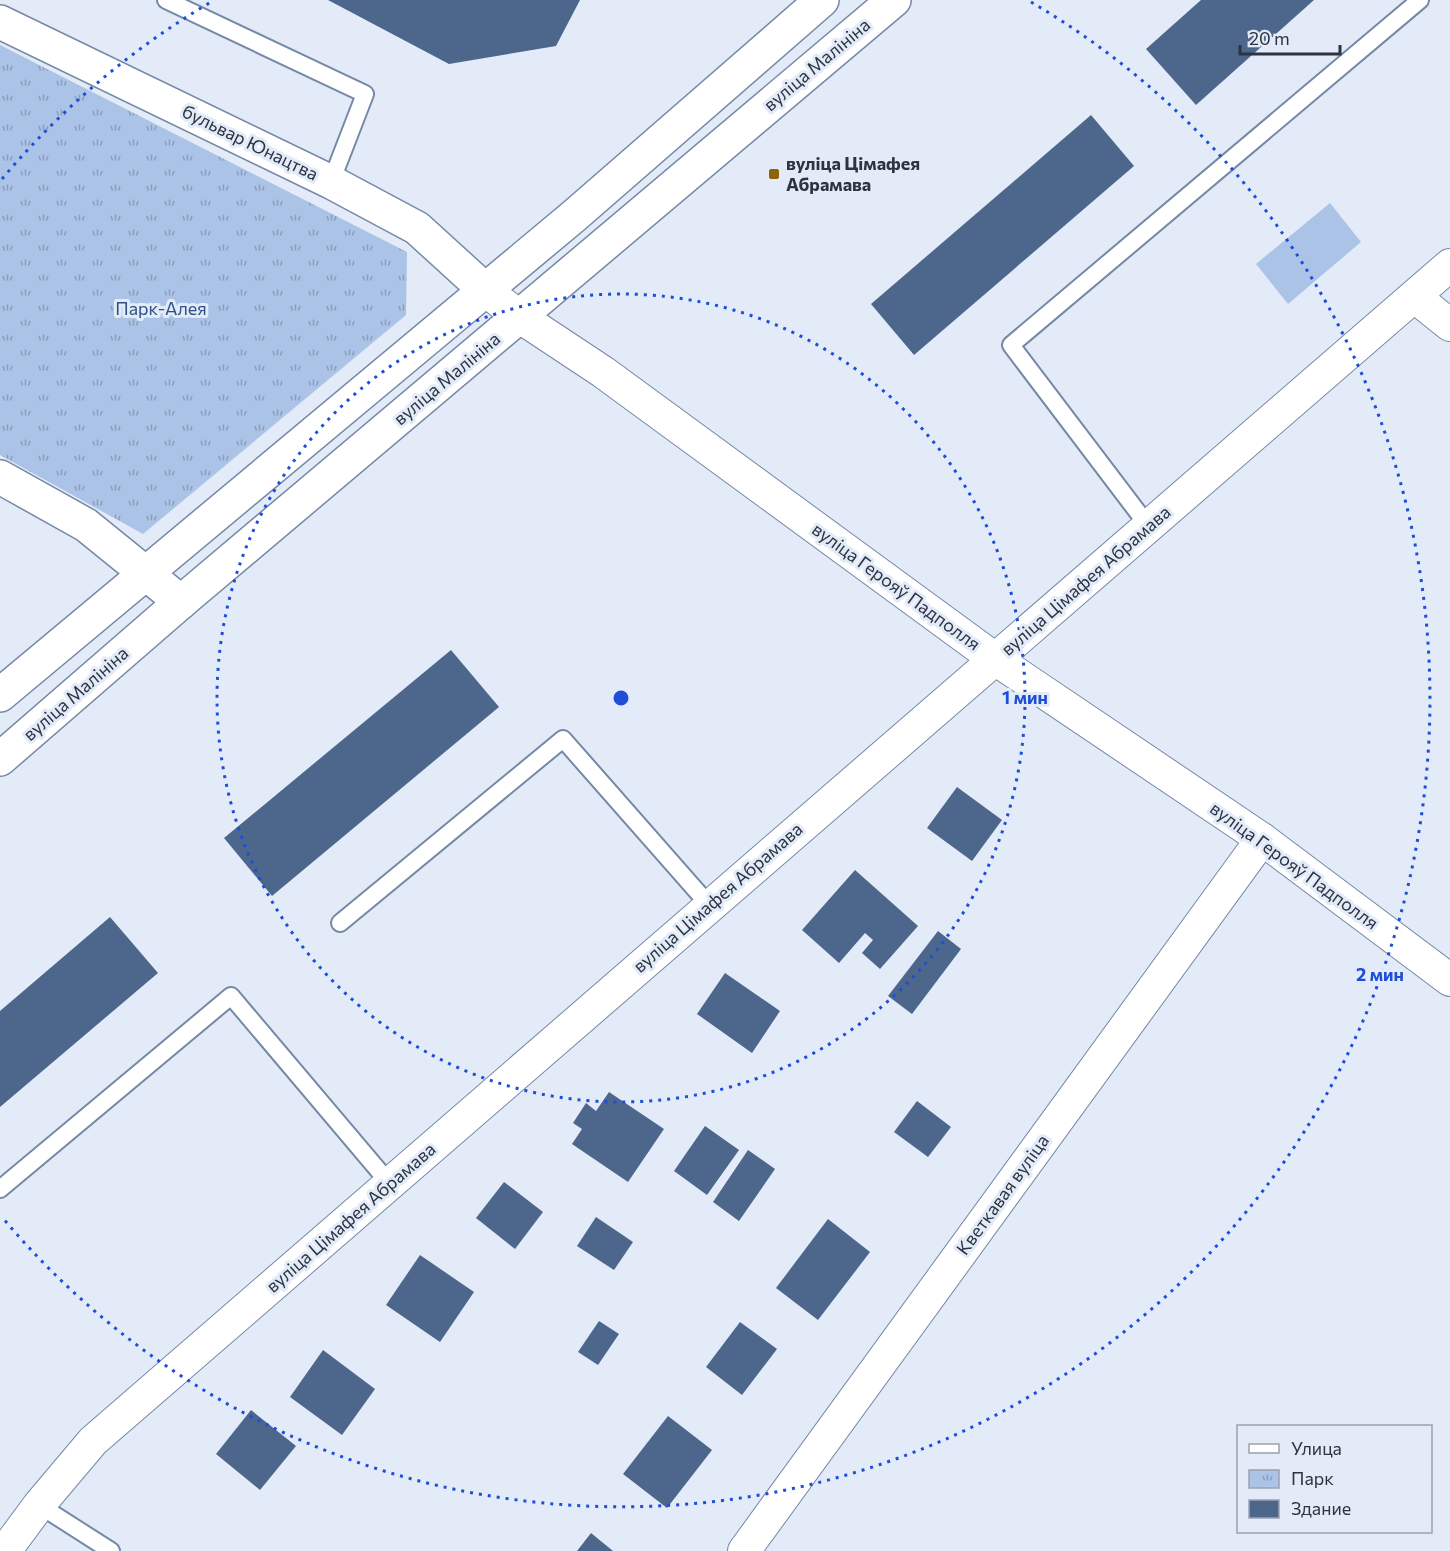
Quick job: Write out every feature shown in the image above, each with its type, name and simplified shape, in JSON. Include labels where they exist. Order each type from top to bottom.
[{"type":"main road","points":[[0,695],[574,216],[822,0]]},
{"type":"main road","name":"вуліца Малініна","points":[[0,759],[181,602],[894,0]]},
{"type":"main road","name":"бульвар Юнацтва","points":[[0,22],[332,182],[417,228],[484,289]]},
{"type":"main road","points":[[0,477],[86,525],[181,602]]},
{"type":"street","name":"вуліца Цімафея Абрамава","points":[[5,1551],[39,1505],[93,1442],[709,905],[1450,265]]},
{"type":"street","name":"вуліца Герояў Падполля","points":[[484,289],[520,317],[603,372],[995,659],[1262,839],[1450,980]]},
{"type":"street","points":[[1415,297],[1450,325]]},
{"type":"street","name":"Кветкавая вуліца","points":[[744,1551],[1262,839]]},
{"type":"lane","points":[[166,0],[365,94],[332,182]]},
{"type":"lane","points":[[1149,527],[1011,345],[1420,0]]},
{"type":"lane","points":[[340,924],[562,739],[709,905]]},
{"type":"lane","points":[[0,1189],[231,996],[390,1184]]},
{"type":"lane","points":[[39,1505],[111,1551]]},
{"type":"green space","name":"Парк-Алея","points":[[0,45],[407,252],[406,315],[143,534],[0,455]]},
{"type":"green space","points":[[1330,203],[1361,242],[1288,304],[1256,264]]},
{"type":"building","points":[[328,0],[580,0],[556,46],[449,64]]},
{"type":"building","points":[[1201,0],[1314,0],[1196,105],[1146,49]]},
{"type":"building","points":[[1091,115],[1134,166],[914,355],[871,304]]},
{"type":"building","points":[[451,650],[499,707],[272,896],[224,838]]},
{"type":"building","points":[[957,787],[1002,820],[972,861],[927,828]]},
{"type":"building","points":[[855,870],[918,926],[880,969],[862,953],[873,940],[865,933],[839,963],[802,930]]},
{"type":"building","points":[[110,917],[158,973],[0,1107],[0,1011]]},
{"type":"building","points":[[938,931],[961,949],[912,1014],[888,996]]},
{"type":"building","points":[[725,973],[780,1011],[752,1053],[697,1014]]},
{"type":"building","points":[[609,1092],[664,1129],[628,1182],[572,1144],[582,1129],[573,1123],[586,1103],[596,1111]]},
{"type":"building","points":[[917,1101],[951,1127],[928,1157],[894,1132]]},
{"type":"building","points":[[705,1126],[739,1150],[707,1195],[674,1171]]},
{"type":"building","points":[[748,1150],[775,1169],[739,1221],[713,1202]]},
{"type":"building","points":[[504,1182],[543,1212],[515,1249],[476,1218]]},
{"type":"building","points":[[596,1217],[633,1242],[614,1270],[577,1246]]},
{"type":"building","points":[[828,1219],[870,1252],[818,1320],[776,1288]]},
{"type":"building","points":[[420,1255],[474,1292],[440,1342],[386,1305]]},
{"type":"building","points":[[599,1321],[619,1334],[598,1365],[578,1352]]},
{"type":"building","points":[[740,1322],[777,1349],[742,1395],[706,1367]]},
{"type":"building","points":[[323,1350],[375,1389],[342,1435],[290,1397]]},
{"type":"building","points":[[251,1410],[296,1446],[260,1490],[216,1454]]},
{"type":"building","points":[[668,1416],[712,1450],[667,1508],[623,1474]]},
{"type":"building","points":[[591,1533],[613,1551],[577,1551]]},
{"type":"place","name":"вуліца Цімафея Абрамава","points":[[774,174]]}]
